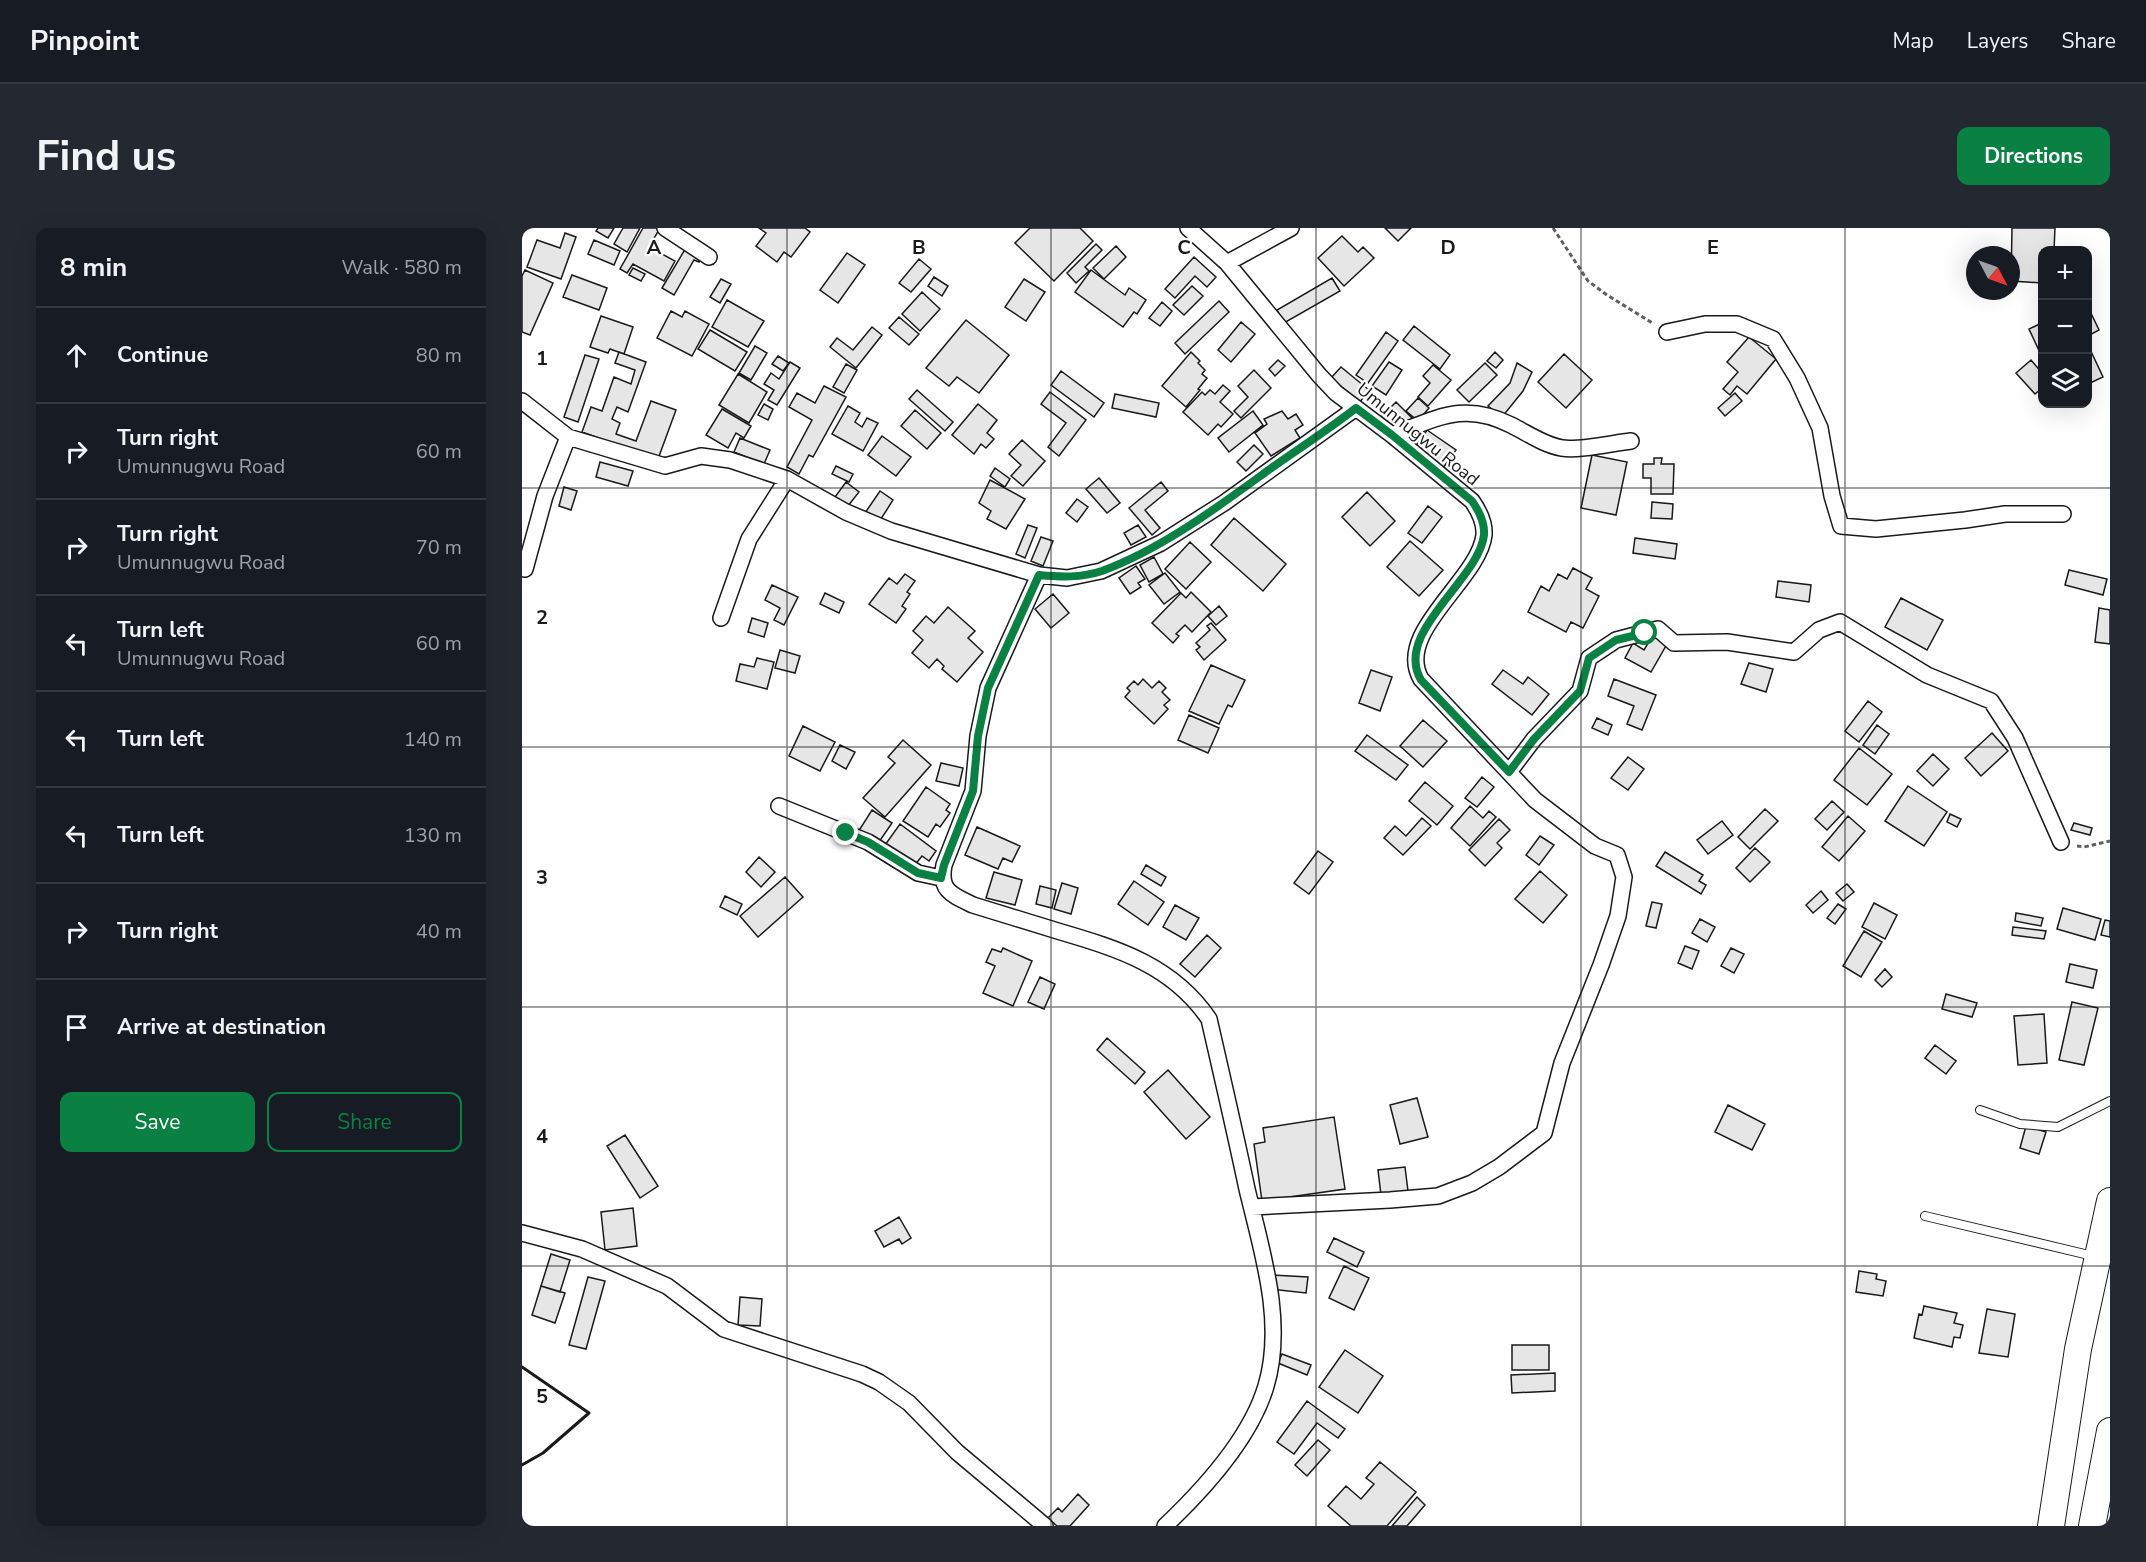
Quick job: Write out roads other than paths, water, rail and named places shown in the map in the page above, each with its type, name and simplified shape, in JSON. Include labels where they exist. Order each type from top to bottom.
[{"type":"highway","points":[[2050,1526],[2078,1349],[2110,1201]]},
{"type":"highway","points":[[2097,1512],[2110,1431]]},
{"type":"street","points":[[666,228],[709,257]]},
{"type":"street","name":"Umunnugwu Road","points":[[1188,228],[1227,263],[1336,393],[1392,435],[1472,501],[1480,514],[1484,535],[1479,551],[1462,578],[1435,612],[1416,650],[1414,661],[1421,680],[1535,800],[1595,846],[1617,855],[1624,877],[1618,916],[1562,1063],[1544,1133],[1499,1167],[1472,1183],[1438,1196],[1252,1207]]},
{"type":"street","points":[[1227,263],[1291,228]]},
{"type":"street","points":[[1667,332],[1706,324],[1737,324],[1773,339],[1797,378],[1820,428],[1832,496],[1841,526],[1876,529],[2005,514],[2063,514]]},
{"type":"street","points":[[522,401],[568,437],[665,466],[701,456],[730,460],[787,479],[869,523],[1039,575],[1066,578],[1101,571],[1161,543],[1224,503],[1356,408]]},
{"type":"street","points":[[1392,435],[1446,415],[1465,411],[1504,421],[1563,449],[1631,441]]},
{"type":"street","points":[[525,569],[545,496],[568,437]]},
{"type":"street","points":[[721,618],[750,539],[787,479]]},
{"type":"street","points":[[1039,575],[988,688],[978,736],[973,791],[941,878],[945,887],[955,896],[973,905],[1101,944],[1142,961],[1178,984],[1192,997],[1209,1019],[1262,1250],[1272,1309],[1270,1367],[1266,1387],[1252,1418],[1227,1456],[1184,1508],[1165,1526]]},
{"type":"street","points":[[1509,772],[1534,739],[1580,691],[1589,658],[1616,640],[1658,629],[1674,642],[1727,642],[1794,652],[1819,630],[1840,622],[1927,675],[1991,700],[2015,738],[2061,842]]},
{"type":"street","points":[[779,806],[868,842],[918,873],[941,878]]},
{"type":"street","points":[[522,1233],[582,1249],[667,1286],[724,1329],[862,1374],[879,1382],[909,1403],[957,1452],[1045,1526]]},
{"type":"lane","points":[[1980,1110],[2020,1124],[2058,1127],[2110,1101]]},
{"type":"lane","points":[[1925,1216],[2098,1257]]}]
